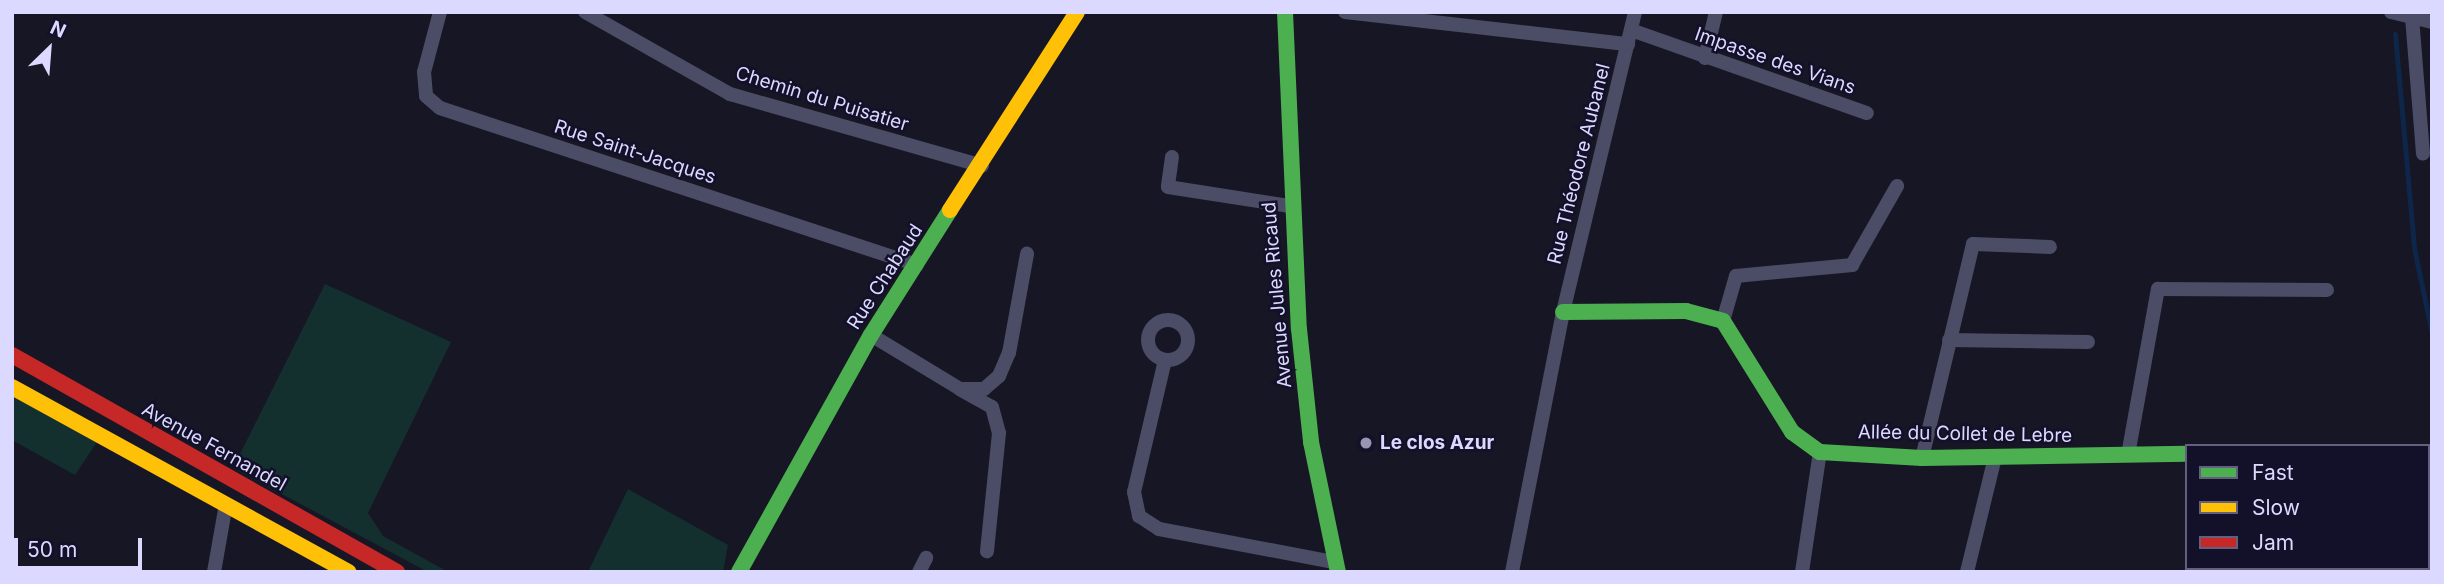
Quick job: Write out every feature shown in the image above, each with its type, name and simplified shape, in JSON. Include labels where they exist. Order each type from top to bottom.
[{"type":"street","name":"Rue Saint-Jacques","points":[[440,12],[424,72],[426,96],[440,108],[917,265]]},
{"type":"street","name":"Chemin du Puisatier","points":[[585,12],[730,94],[982,166]]},
{"type":"street","name":"Rue Chabaud","points":[[739,572],[871,335],[982,166],[1077,12]]},
{"type":"street","name":"Avenue Jules Ricaud","points":[[1285,12],[1290,206],[1311,442],[1336,567]]},
{"type":"street","points":[[1629,37],[1635,12]]},
{"type":"street","points":[[1705,58],[1716,12]]},
{"type":"street","points":[[2391,12],[2432,22]]},
{"type":"street","name":"Rue Théodore Aubanel","points":[[1353,13],[1629,37],[1563,312],[1512,572]]},
{"type":"street","points":[[2412,17],[2423,154]]},
{"type":"street","name":"Impasse des Vians","points":[[1629,37],[1705,58],[1867,113]]},
{"type":"street","points":[[1172,157],[1168,187],[1290,206]]},
{"type":"street","points":[[1723,321],[1736,276],[1852,265],[1897,186]]},
{"type":"street","points":[[1922,458],[1973,244],[2050,247]]},
{"type":"street","points":[[960,389],[984,389],[999,376],[1027,254]]},
{"type":"street","points":[[2128,455],[2158,289],[2327,290]]},
{"type":"street","points":[[1563,312],[1686,311],[1723,321],[1736,332],[1792,432],[1820,452],[1802,572]]},
{"type":"street","points":[[871,335],[992,407],[999,433],[987,551]]},
{"type":"street","points":[[1949,340],[2088,342]]},
{"type":"street","name":"Avenue Fernandel","points":[[12,355],[397,572]]},
{"type":"street","points":[[1165,360],[1134,492],[1139,516],[1159,529],[1336,567]]},
{"type":"street","points":[[12,387],[349,572]]},
{"type":"street","name":"Allée du Collet de Lebre","points":[[1820,452],[1922,458],[2185,454]]},
{"type":"street","points":[[1966,572],[1995,457]]},
{"type":"street","points":[[214,572],[226,503]]},
{"type":"green space","points":[[325,284],[451,342],[368,513],[383,536],[448,572],[428,572],[233,468]]},
{"type":"green space","points":[[12,395],[97,442],[75,475],[12,440]]},
{"type":"green space","points":[[628,489],[728,545],[723,572],[588,572]]},
{"type":"waterway","points":[[2395,34],[2414,248],[2432,334]]},
{"type":"traffic: fast","points":[[1285,12],[1299,329],[1311,442],[1338,572]]},
{"type":"traffic: fast","points":[[739,572],[871,335],[950,210]]},
{"type":"traffic: fast","points":[[1563,312],[1686,311],[1723,321],[1792,432],[1820,452],[1922,458],[2185,454]]},
{"type":"traffic: slow","points":[[950,210],[1077,12]]},
{"type":"traffic: slow","points":[[12,387],[349,572]]},
{"type":"traffic: jam","points":[[12,355],[397,572]]},
{"type":"place","name":"Le clos Azur","points":[[1366,443]]}]
